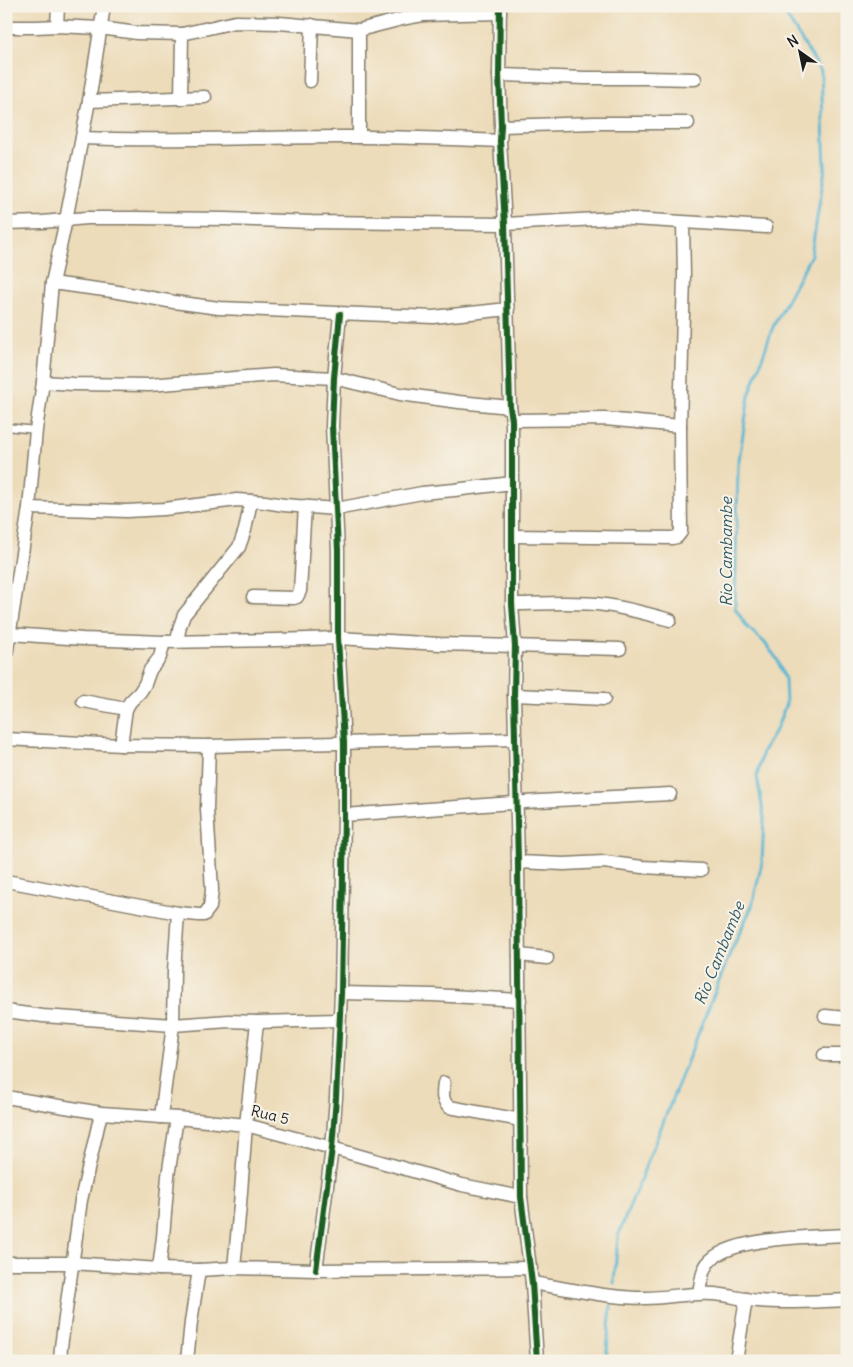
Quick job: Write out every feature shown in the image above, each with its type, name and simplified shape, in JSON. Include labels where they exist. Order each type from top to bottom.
[{"type":"street","points":[[57,26],[58,6]]},
{"type":"street","points":[[6,656],[29,508],[52,283],[89,101],[104,6]]},
{"type":"street","points":[[6,27],[57,26],[100,28],[137,33],[182,34],[235,22],[312,25],[359,30],[423,15],[500,10],[500,141],[512,420],[512,604],[515,646],[514,695],[520,1000],[521,1197],[532,1283],[537,1361]]},
{"type":"street","points":[[310,81],[312,25]]},
{"type":"street","points":[[359,30],[359,137]]},
{"type":"street","points":[[181,99],[182,34]]},
{"type":"street","points":[[499,75],[695,79]]},
{"type":"street","points":[[89,101],[205,97]]},
{"type":"street","points":[[501,126],[594,123],[688,123]]},
{"type":"street","points":[[82,138],[179,140],[359,137],[500,141]]},
{"type":"street","points":[[6,223],[88,218],[134,218],[505,224],[616,218],[766,227]]},
{"type":"street","points":[[513,536],[677,537],[681,532],[680,426],[684,276],[683,223]]},
{"type":"street","points":[[52,283],[219,308],[433,317],[508,309]]},
{"type":"street","points":[[316,1270],[332,1148],[341,993],[344,743],[338,638],[338,550],[332,426],[340,314]]},
{"type":"street","points":[[43,382],[149,385],[273,375],[334,378],[400,394],[510,407]]},
{"type":"street","points":[[512,420],[605,419],[680,426]]},
{"type":"street","points":[[29,508],[127,511],[164,509],[237,500],[336,509],[422,493],[512,483]]},
{"type":"street","points":[[177,641],[184,615],[239,547],[245,530],[251,501]]},
{"type":"street","points":[[254,597],[297,597],[300,591],[305,506]]},
{"type":"street","points":[[512,604],[575,603],[606,605],[670,620]]},
{"type":"street","points":[[10,634],[83,640],[164,642],[338,638],[440,644],[620,648]]},
{"type":"street","points":[[120,746],[126,709],[145,684],[150,670],[160,656],[164,642]]},
{"type":"street","points":[[514,695],[604,698]]},
{"type":"street","points":[[83,701],[126,709]]},
{"type":"street","points":[[6,739],[120,746],[209,746],[515,739]]},
{"type":"street","points":[[6,880],[178,913],[204,915],[210,907],[212,890],[207,810],[209,746]]},
{"type":"street","points":[[344,815],[539,800],[670,794]]},
{"type":"street","points":[[518,862],[564,864],[612,862],[642,867],[701,870]]},
{"type":"street","points":[[161,1117],[173,1025],[178,913]]},
{"type":"street","points":[[519,955],[547,958]]},
{"type":"street","points":[[341,993],[433,995],[520,1000]]},
{"type":"street","points":[[6,1011],[43,1016],[173,1025],[229,1021],[340,1020]]},
{"type":"street","points":[[825,1016],[847,1018]]},
{"type":"street","points":[[234,1268],[257,1022]]},
{"type":"street","points":[[824,1055],[847,1055]]},
{"type":"street","points":[[444,1082],[444,1103],[449,1107],[521,1120]]},
{"type":"street","name":"Rua 5","points":[[6,1096],[101,1113],[246,1125],[462,1185],[521,1197]]},
{"type":"street","points":[[60,1361],[81,1200],[101,1113]]},
{"type":"street","points":[[158,1269],[164,1237],[168,1176],[177,1118]]},
{"type":"street","points":[[699,1294],[702,1274],[708,1263],[735,1246],[765,1240],[847,1235]]},
{"type":"street","points":[[6,1263],[72,1263],[198,1270],[234,1268],[316,1270],[530,1268]]},
{"type":"street","points":[[187,1361],[198,1270]]},
{"type":"street","points":[[532,1283],[633,1298],[714,1294],[786,1302],[847,1300]]},
{"type":"street","points":[[736,1361],[746,1299]]},
{"type":"lane","points":[[6,427],[36,430]]},
{"type":"waterway","name":"Rio Cambambe","points":[[614,1283],[618,1236],[731,951],[752,906],[762,862],[764,818],[757,776],[763,751],[777,728],[786,704],[785,679],[777,659],[764,642],[747,627],[735,608],[738,466],[749,396],[773,327],[811,255],[825,169],[821,71],[780,6]]},
{"type":"waterway","name":"Rio Cambambe","points":[[606,1361],[611,1306]]},
{"type":"cycle path","points":[[500,6],[500,141],[512,420],[512,604],[515,646],[514,695],[518,862],[521,1197],[532,1283],[537,1361]]},
{"type":"cycle path","points":[[316,1270],[332,1148],[341,993],[344,743],[338,638],[338,550],[332,426],[340,314]]}]
